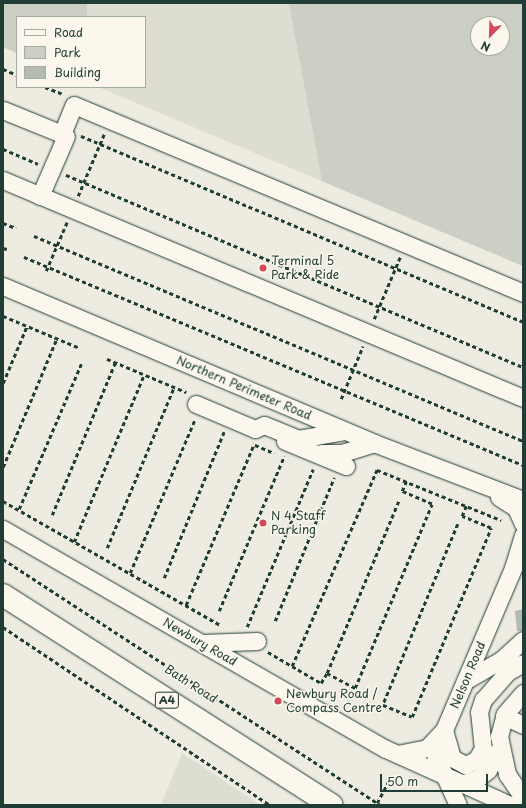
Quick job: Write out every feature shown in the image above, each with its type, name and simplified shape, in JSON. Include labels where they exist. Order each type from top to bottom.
[{"type":"highway","name":"A4","points":[[3,595],[332,805]]},
{"type":"street","points":[[40,196],[69,135],[74,105],[523,293]]},
{"type":"street","points":[[3,110],[69,135]]},
{"type":"street","points":[[3,180],[523,398]]},
{"type":"street","name":"Northern Perimeter Road","points":[[3,286],[345,431],[486,488]]},
{"type":"street","points":[[195,410],[226,429],[256,436],[313,458],[342,473]]},
{"type":"street","points":[[313,458],[345,431]]},
{"type":"street","points":[[313,458],[342,453],[374,443]]},
{"type":"street","points":[[486,488],[523,500]]},
{"type":"street","points":[[486,488],[516,508],[523,524]]},
{"type":"street","name":"Newbury Road","points":[[3,529],[396,754],[510,805]]},
{"type":"street","name":"Nelson Road","points":[[396,754],[427,748],[444,730],[518,564],[523,535]]},
{"type":"street","points":[[466,680],[501,660],[523,640]]},
{"type":"street","points":[[202,643],[260,645]]},
{"type":"street","points":[[444,730],[452,758],[465,764],[476,760],[483,749],[479,712],[490,688],[523,664]]},
{"type":"street","points":[[454,780],[478,778],[488,770],[499,750],[504,716],[523,694]]},
{"type":"street","points":[[504,716],[523,725]]},
{"type":"street","points":[[444,730],[436,756],[454,780],[458,805]]},
{"type":"street","points":[[499,750],[507,774],[523,798]]},
{"type":"path","points":[[3,69],[16,75]]},
{"type":"path","points":[[46,271],[110,120]]},
{"type":"path","points":[[69,135],[99,144],[523,322]]},
{"type":"path","points":[[3,149],[42,165]]},
{"type":"path","points":[[60,173],[523,366]]},
{"type":"path","points":[[3,223],[16,228]]},
{"type":"path","points":[[34,236],[523,441]]},
{"type":"path","points":[[3,248],[7,249]]},
{"type":"path","points":[[24,256],[523,465]]},
{"type":"path","points":[[3,316],[80,348]]},
{"type":"path","points":[[3,383],[27,326]]},
{"type":"path","points":[[3,467],[56,338]]},
{"type":"path","points":[[107,359],[174,387],[195,410],[201,422]]},
{"type":"path","points":[[52,515],[115,363]]},
{"type":"path","points":[[19,509],[81,364]]},
{"type":"path","points":[[74,542],[144,375]]},
{"type":"path","points":[[107,548],[174,387]]},
{"type":"path","points":[[130,573],[195,410]]},
{"type":"path","points":[[164,578],[226,429]]},
{"type":"path","points":[[186,605],[256,436],[283,457],[289,459]]},
{"type":"path","points":[[219,611],[286,450]]},
{"type":"path","points":[[313,458],[320,472]]},
{"type":"path","points":[[247,627],[313,458]]},
{"type":"path","points":[[292,666],[377,470],[501,520]]},
{"type":"path","points":[[275,621],[334,478],[342,473]]},
{"type":"path","points":[[327,475],[334,478]]},
{"type":"path","points":[[327,673],[355,688],[432,504],[402,492],[406,482]]},
{"type":"path","points":[[260,645],[321,683],[327,673],[399,500]]},
{"type":"path","points":[[3,501],[220,625]]},
{"type":"path","points":[[458,524],[383,704],[412,717],[491,528],[462,516],[466,506]]},
{"type":"path","name":"Bath Road","points":[[3,559],[381,805]]},
{"type":"path","points":[[3,627],[270,805]]},
{"type":"path","points":[[377,803],[391,777]]},
{"type":"shaded area","points":[[3,3],[523,3],[523,266],[100,88],[146,88],[146,16],[16,16],[16,53],[3,47]]},
{"type":"shaded area","points":[[182,753],[260,805],[161,805]]},
{"type":"green space","points":[[3,3],[87,3],[87,16],[16,16],[16,53],[3,47]]},
{"type":"green space","points":[[289,3],[523,3],[523,266],[322,181]]},
{"type":"building","points":[[523,609],[523,631],[517,631],[515,611]]},
{"type":"place","name":"Terminal 5 Park & Ride","points":[[263,268]]},
{"type":"place","name":"N 4 Staff Parking","points":[[263,523]]},
{"type":"place","name":"Newbury Road / Compass Centre","points":[[278,701]]}]
